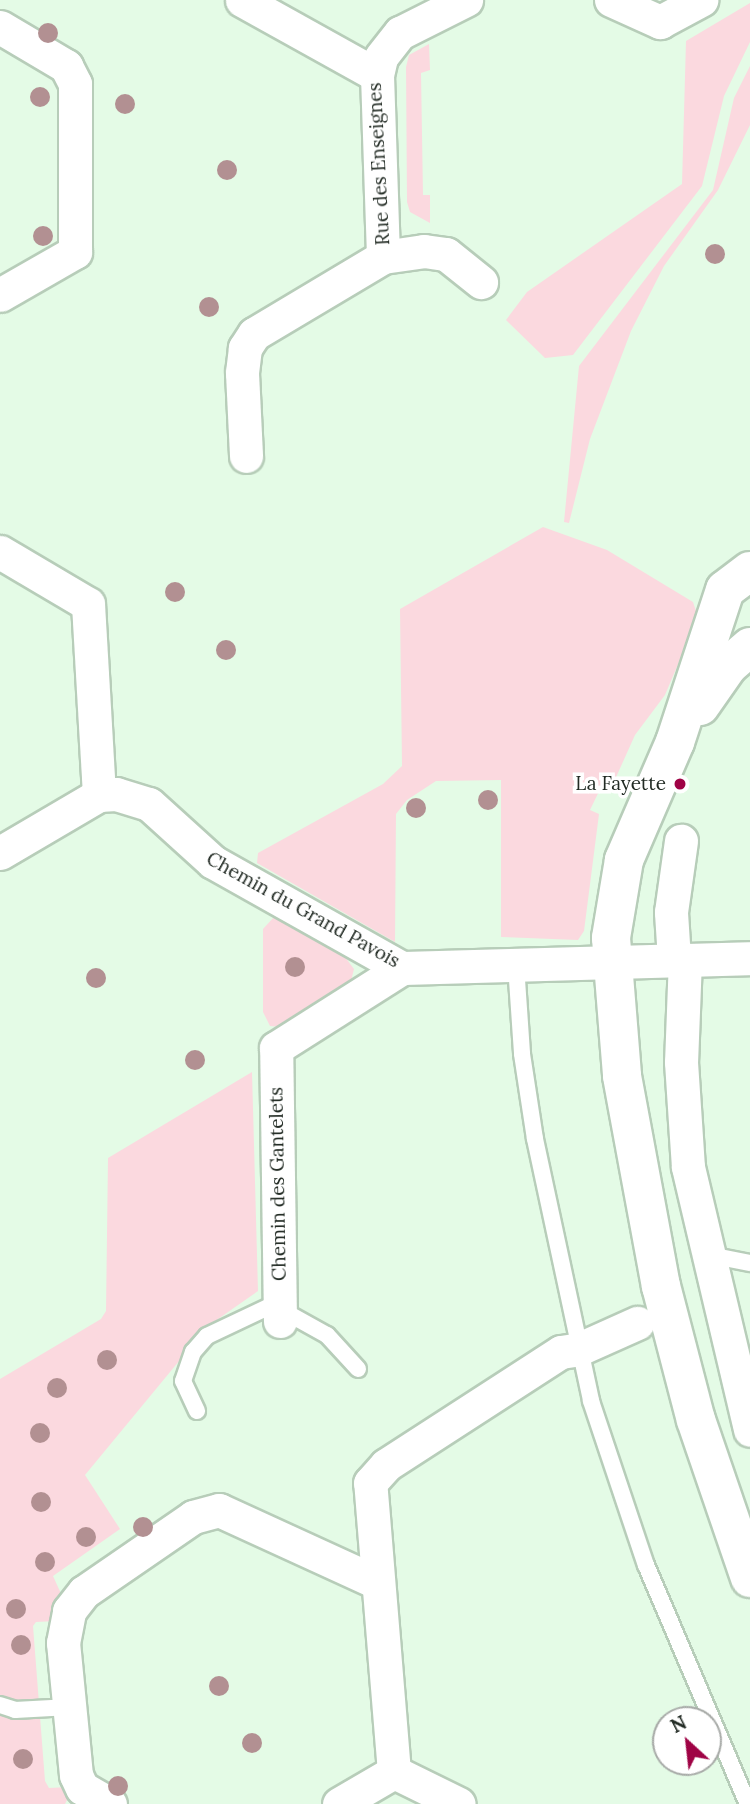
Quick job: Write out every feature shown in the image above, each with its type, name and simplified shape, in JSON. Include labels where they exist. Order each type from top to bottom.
[{"type":"street","name":"Rue des Enseignes","points":[[242,0],[377,75],[383,257],[254,334],[245,348],[242,373],[246,456]]},
{"type":"street","points":[[377,75],[381,57],[400,33],[466,0]]},
{"type":"street","points":[[611,0],[647,9],[668,20],[701,0]]},
{"type":"street","points":[[0,27],[74,73],[75,252],[0,295]]},
{"type":"street","points":[[383,257],[424,251],[446,254],[481,282]]},
{"type":"street","points":[[0,552],[88,604],[99,796],[0,853]]},
{"type":"street","points":[[750,571],[728,585],[675,742],[622,869],[612,916],[612,960],[622,1076],[661,1286],[696,1420],[750,1578]]},
{"type":"street","points":[[721,607],[729,629],[750,641]]},
{"type":"street","points":[[675,742],[728,666],[750,647]]},
{"type":"street","name":"Chemin du Grand Pavois","points":[[99,796],[133,797],[149,804],[213,862],[402,968],[750,958]]},
{"type":"street","points":[[681,841],[671,912],[679,959],[681,1062],[688,1167],[750,1430]]},
{"type":"street","name":"Chemin des Gantelets","points":[[280,1311],[276,1048],[402,968]]},
{"type":"street","points":[[394,1772],[376,1582],[370,1483],[386,1465],[561,1352],[579,1349],[637,1323]]},
{"type":"street","points":[[94,1801],[76,1775],[63,1643],[74,1603],[206,1511],[230,1512],[376,1582]]},
{"type":"street","points":[[339,1804],[394,1772]]},
{"type":"street","points":[[394,1772],[460,1804]]},
{"type":"lane","points":[[516,965],[522,1054],[535,1139],[592,1401],[646,1565],[748,1804]]},
{"type":"lane","points":[[709,1255],[750,1263]]},
{"type":"lane","points":[[197,1411],[183,1381],[193,1352],[208,1336],[280,1311],[327,1335],[358,1369]]},
{"type":"lane","points":[[0,1705],[15,1710],[70,1707]]},
{"type":"shaded area","points":[[750,3],[750,42],[724,96],[702,186],[573,355],[545,358],[506,320],[527,292],[682,184],[686,41]]},
{"type":"shaded area","points":[[429,44],[430,70],[421,73],[423,195],[430,195],[430,223],[410,212],[407,202],[406,67],[409,55]]},
{"type":"shaded area","points":[[750,66],[750,125],[718,190],[664,266],[631,331],[590,439],[569,523],[564,522],[579,366],[713,190],[734,98]]},
{"type":"shaded area","points":[[543,527],[607,550],[693,602],[698,617],[665,695],[635,735],[613,784],[604,781],[590,810],[599,814],[584,931],[578,940],[501,937],[501,780],[436,781],[407,800],[396,814],[395,942],[257,863],[258,853],[383,784],[402,766],[400,609]]},
{"type":"shaded area","points":[[274,917],[342,953],[354,969],[351,981],[282,1027],[270,1026],[263,1012],[263,929]]},
{"type":"shaded area","points":[[252,1072],[258,1291],[208,1326],[85,1475],[120,1529],[53,1576],[63,1598],[56,1621],[36,1622],[33,1626],[45,1781],[49,1788],[69,1787],[70,1794],[65,1804],[0,1804],[0,1379],[101,1319],[106,1311],[108,1158]]},
{"type":"place","name":"La Fayette","points":[[680,784]]}]
